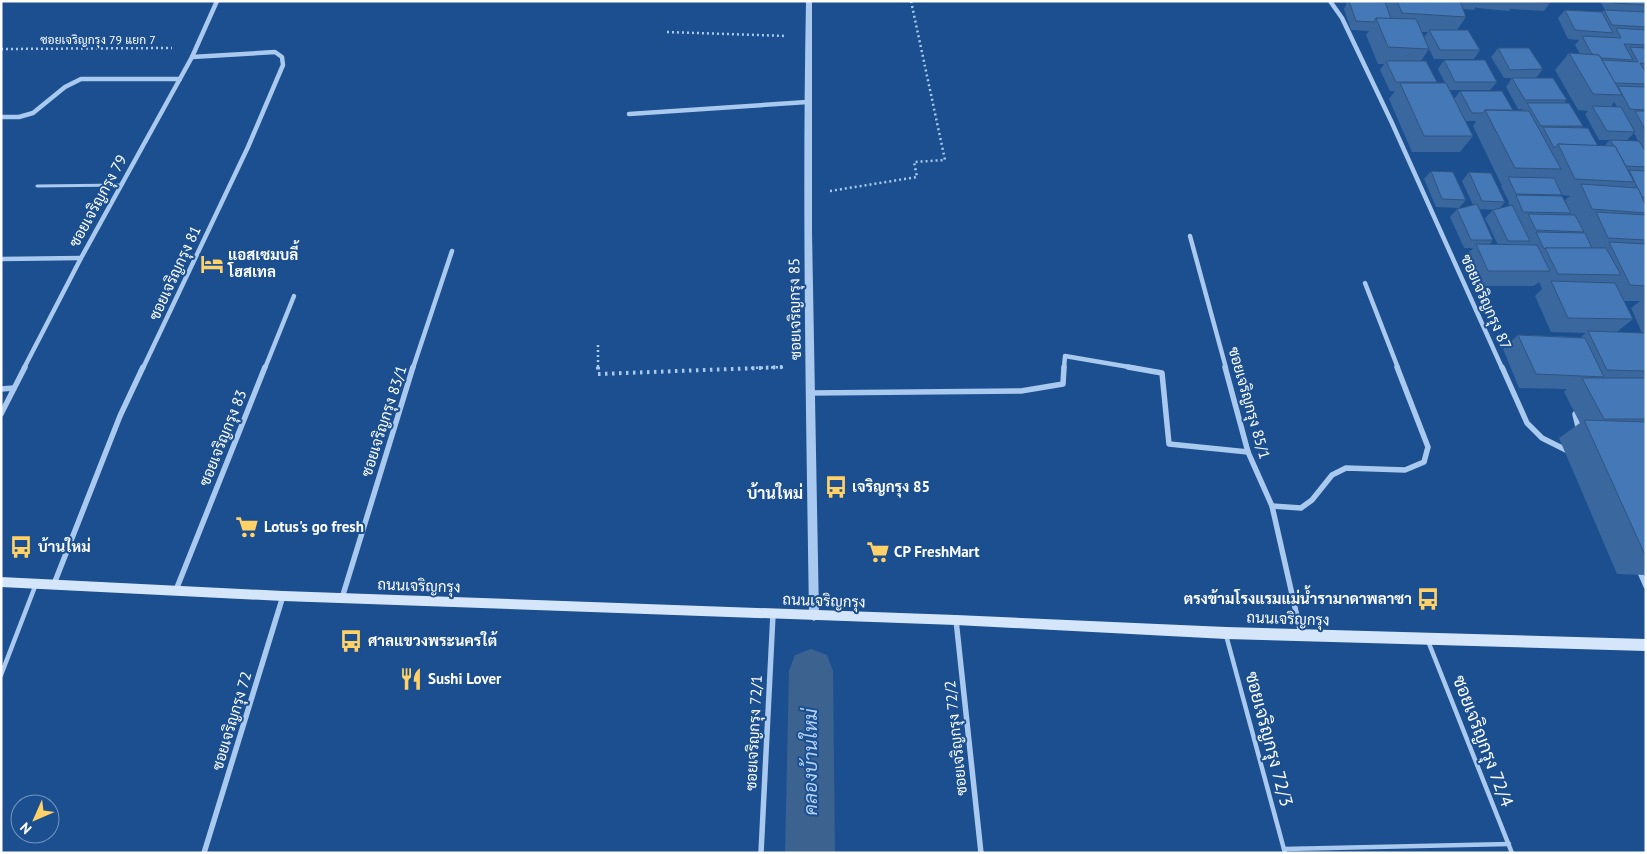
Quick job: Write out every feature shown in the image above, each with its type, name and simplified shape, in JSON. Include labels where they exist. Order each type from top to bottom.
[{"type":"main road","name":"ถนนเจริญกรุง","points":[[1,582],[283,596],[956,620],[1226,633],[1646,645]]},
{"type":"street","name":"ซอยเจริญกรุง 79","points":[[1,414],[81,258],[192,57],[217,1]]},
{"type":"street","name":"ซอยเจริญกรุง 85","points":[[809,1],[807,102],[809,366],[814,616]]},
{"type":"street","name":"ซอยเจริญกรุง 87","points":[[1330,1],[1342,18],[1392,123],[1527,423],[1542,438],[1562,449],[1578,454]]},
{"type":"street","name":"ซอยเจริญกรุง 81","points":[[54,584],[120,416],[248,147],[283,65],[282,57],[275,52],[192,57]]},
{"type":"street","points":[[1,117],[24,117],[38,111],[64,86],[82,79],[180,79]]},
{"type":"street","points":[[629,114],[807,102]]},
{"type":"street","name":"ซอยเจริญกรุง 85/1","points":[[1190,236],[1248,452],[1272,506],[1301,634]]},
{"type":"street","name":"ซอยเจริญกรุง 83/1","points":[[342,598],[394,425],[452,252]]},
{"type":"street","points":[[1,259],[81,258]]},
{"type":"street","points":[[1272,506],[1301,508],[1312,500],[1332,475],[1346,468],[1405,470],[1424,462],[1428,448],[1365,283]]},
{"type":"street","name":"ซอยเจริญกรุง 83","points":[[176,590],[294,296]]},
{"type":"street","points":[[810,394],[1021,391],[1063,384],[1065,356],[1162,373],[1169,444],[1248,452]]},
{"type":"street","points":[[1,389],[14,388]]},
{"type":"street","points":[[1581,440],[1575,414],[1577,411],[1586,409]]},
{"type":"street","points":[[1638,568],[1646,586]]},
{"type":"street","name":"ซอยเจริญกรุง 72","points":[[204,853],[283,596]]},
{"type":"street","name":"ซอยเจริญกรุง 72/1","points":[[761,853],[772,614]]},
{"type":"street","name":"ซอยเจริญกรุง 72/2","points":[[956,620],[982,853]]},
{"type":"lane","points":[[37,186],[122,185]]},
{"type":"lane","points":[[1,675],[36,584]]},
{"type":"lane","name":"ซอยเจริญกรุง 72/3","points":[[1226,633],[1285,851]]},
{"type":"lane","name":"ซอยเจริญกรุง 72/4","points":[[1428,639],[1512,853]]},
{"type":"lane","points":[[1285,851],[1509,844]]},
{"type":"path","points":[[808,195],[917,177],[914,162],[945,160],[911,1]]},
{"type":"path","points":[[668,32],[809,36]]},
{"type":"path","name":"ซอยเจริญกรุง 79 แยก 7","points":[[1,49],[196,48]]},
{"type":"path","points":[[598,345],[598,374],[809,366]]},
{"type":"building","points":[[1349,1],[1385,2],[1391,19],[1376,18],[1374,22],[1356,21]]},
{"type":"building","points":[[1397,1],[1460,1],[1466,17],[1402,13]]},
{"type":"building","points":[[1528,1],[1550,1],[1550,3]]},
{"type":"building","points":[[1612,1],[1646,1],[1646,5],[1614,3]]},
{"type":"building","points":[[1565,10],[1602,12],[1613,33],[1575,30]]},
{"type":"building","points":[[1604,10],[1646,12],[1646,27],[1612,25]]},
{"type":"building","points":[[1376,18],[1416,19],[1429,49],[1388,47]]},
{"type":"building","points":[[1616,28],[1646,30],[1646,45],[1624,44],[1633,60],[1601,58],[1599,55],[1592,54],[1582,36],[1621,38]]},
{"type":"building","points":[[1429,30],[1468,30],[1480,50],[1440,50]]},
{"type":"building","points":[[1630,47],[1646,48],[1646,64],[1640,63],[1646,73],[1646,84],[1615,83],[1602,60],[1638,62]]},
{"type":"building","points":[[1498,48],[1529,48],[1543,69],[1510,70]]},
{"type":"building","points":[[1569,53],[1599,55],[1622,95],[1593,94]]},
{"type":"building","points":[[1444,60],[1485,60],[1497,82],[1455,82]]},
{"type":"building","points":[[1386,61],[1426,61],[1437,82],[1396,82]]},
{"type":"building","points":[[1512,78],[1553,78],[1567,100],[1525,100]]},
{"type":"building","points":[[1400,83],[1446,83],[1473,136],[1424,136]]},
{"type":"building","points":[[1618,86],[1646,87],[1646,110],[1630,109]]},
{"type":"building","points":[[1460,91],[1502,91],[1513,110],[1485,110],[1483,113],[1472,113]]},
{"type":"building","points":[[1527,103],[1569,103],[1583,126],[1541,126]]},
{"type":"building","points":[[1592,106],[1621,107],[1635,132],[1607,131]]},
{"type":"building","points":[[1485,110],[1529,111],[1561,169],[1515,168]]},
{"type":"building","points":[[1635,111],[1646,111],[1646,131]]},
{"type":"building","points":[[1543,127],[1588,128],[1598,146],[1558,144],[1554,148]]},
{"type":"building","points":[[1610,140],[1639,141],[1646,152],[1646,167],[1626,166]]},
{"type":"building","points":[[1558,144],[1615,146],[1634,182],[1575,179]]},
{"type":"building","points":[[1629,170],[1646,171],[1646,197],[1642,197]]},
{"type":"building","points":[[1431,171],[1453,172],[1466,200],[1442,199]]},
{"type":"building","points":[[1469,172],[1491,173],[1505,202],[1482,201]]},
{"type":"building","points":[[1508,177],[1554,178],[1562,195],[1516,194]]},
{"type":"building","points":[[1581,184],[1638,188],[1646,206],[1646,213],[1592,209]]},
{"type":"building","points":[[1516,195],[1562,196],[1571,213],[1523,212]]},
{"type":"building","points":[[1477,204],[1493,240],[1471,240],[1457,209]]},
{"type":"building","points":[[1512,205],[1530,241],[1508,241],[1493,210]]},
{"type":"building","points":[[1596,212],[1646,215],[1646,240],[1608,238]]},
{"type":"building","points":[[1528,214],[1575,215],[1584,232],[1536,230]]},
{"type":"building","points":[[1536,232],[1585,233],[1592,248],[1544,249]]},
{"type":"building","points":[[1609,242],[1646,244],[1646,286],[1630,285]]},
{"type":"building","points":[[1476,244],[1537,245],[1550,271],[1488,271]]},
{"type":"building","points":[[1545,248],[1606,248],[1621,275],[1558,274]]},
{"type":"building","points":[[1551,281],[1615,283],[1633,319],[1568,318]]},
{"type":"building","points":[[1588,331],[1646,333],[1646,371],[1607,370]]},
{"type":"building","points":[[1518,335],[1585,338],[1604,377],[1536,374]]},
{"type":"building","points":[[1582,378],[1646,378],[1646,419],[1604,419]]},
{"type":"building","points":[[1584,420],[1646,422],[1646,557]]},
{"type":"waterway","name":"คลองบ้านใหม่","points":[[810,853],[811,671]]},
{"type":"place","name":"แอสเซมบลี้ โฮสเทล","points":[[212,264]]},
{"type":"place","name":"เจริญกรุง 85","points":[[836,487]]},
{"type":"place","name":"Lotus's go fresh","points":[[247,527]]},
{"type":"place","name":"บ้านใหม่","points":[[21,547]]},
{"type":"place","name":"CP FreshMart","points":[[878,552]]},
{"type":"place","name":"ตรงข้ามโรงแรมแม่น้ำรามาดาพลาซา","points":[[1428,599]]},
{"type":"place","name":"ศาลแขวงพระนครใต้","points":[[351,641]]},
{"type":"place","name":"Sushi Lover","points":[[411,679]]},
{"type":"district","name":"บ้านใหม่","points":[[775,493]]}]
